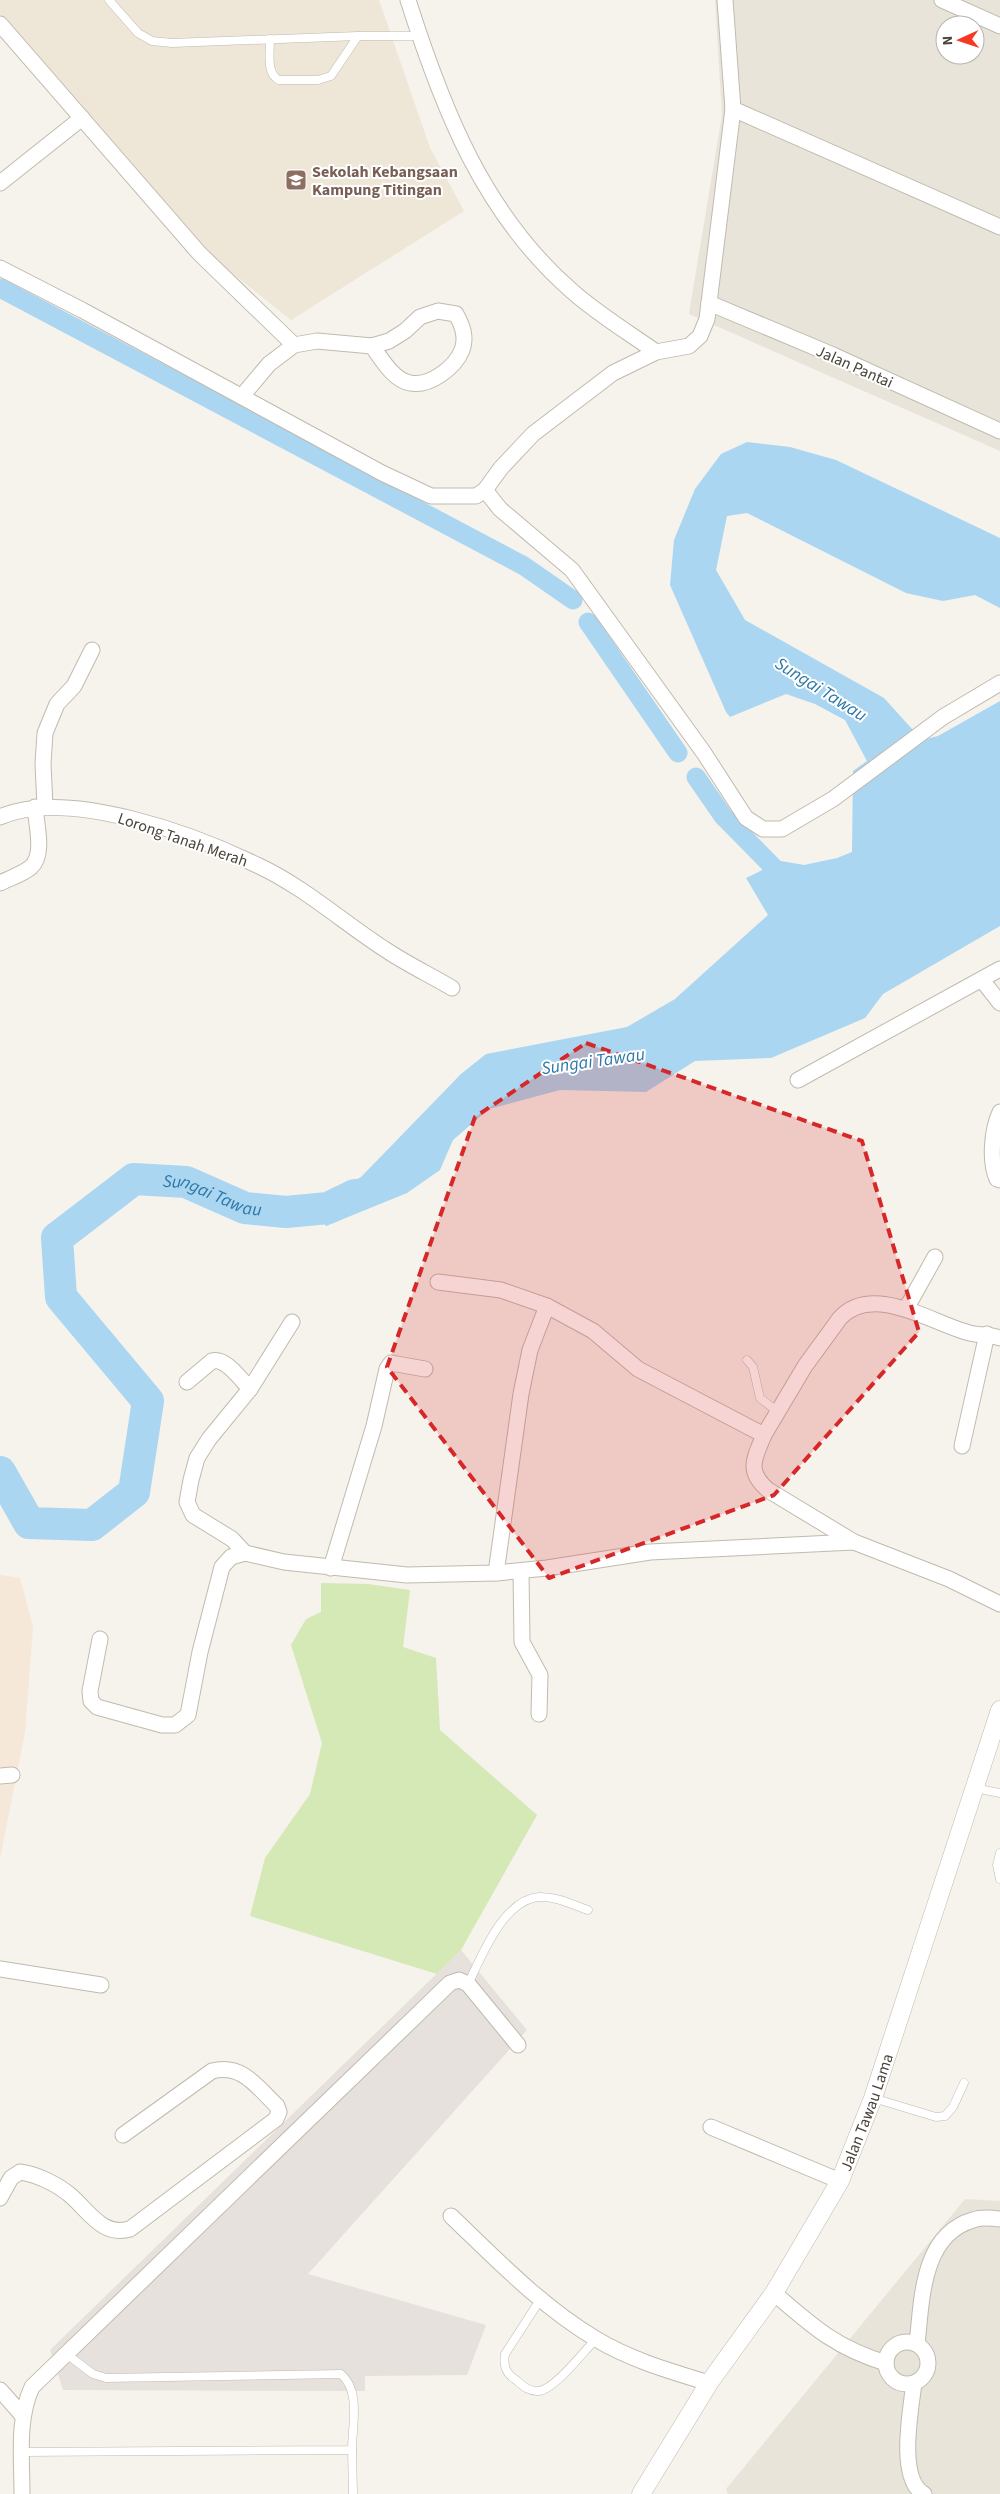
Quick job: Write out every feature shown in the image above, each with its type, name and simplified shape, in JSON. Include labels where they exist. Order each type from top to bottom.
[{"type":"street","points":[[408,0],[419,36],[454,129],[490,195],[530,250],[574,293],[656,352]]},
{"type":"street","points":[[0,268],[242,396],[382,473],[431,496],[476,496],[485,490],[501,468],[533,434],[613,373],[656,352],[689,346],[700,336],[707,319],[733,109],[725,0]]},
{"type":"street","points":[[942,0],[1000,26]]},
{"type":"street","points":[[0,24],[199,253],[294,345]]},
{"type":"street","points":[[733,109],[1000,227]]},
{"type":"street","points":[[0,183],[82,118]]},
{"type":"street","name":"Jalan Pantai","points":[[709,303],[832,354],[1000,431]]},
{"type":"street","points":[[242,396],[269,364],[294,345],[317,341],[372,346],[389,342],[420,317],[438,311],[456,314],[464,329],[462,350],[451,366],[430,382],[409,384],[396,376],[372,346]]},
{"type":"street","points":[[485,490],[500,508],[572,570],[704,753],[746,818],[763,829],[782,829],[833,799],[943,717],[1000,683]]},
{"type":"street","points":[[0,883],[32,867],[37,860],[45,733],[58,704],[74,686],[92,650]]},
{"type":"street","name":"Lorong Tanah Merah","points":[[0,817],[40,807],[81,808],[115,815],[163,829],[260,866],[386,950],[452,988]]},
{"type":"street","points":[[798,1080],[1000,969]]},
{"type":"street","points":[[982,980],[1000,1003]]},
{"type":"street","points":[[1000,1112],[996,1123],[993,1169],[997,1179],[1000,1180]]},
{"type":"street","points":[[906,1309],[935,1257]]},
{"type":"street","points":[[438,1282],[501,1290],[547,1306],[593,1331],[638,1369],[764,1435]]},
{"type":"street","points":[[962,1446],[994,1336],[965,1332],[906,1309],[865,1304],[846,1311],[805,1366],[764,1435],[754,1459],[753,1472],[758,1481],[768,1490],[854,1542],[949,1579],[1000,1604]]},
{"type":"street","points":[[496,1573],[521,1394],[530,1350],[547,1306]]},
{"type":"street","points":[[245,1553],[232,1538],[193,1515],[187,1502],[191,1480],[197,1458],[250,1389],[292,1322]]},
{"type":"street","points":[[187,1382],[212,1360],[217,1359],[223,1362],[250,1389]]},
{"type":"street","points":[[331,1568],[374,1426],[387,1369],[391,1363],[425,1369]]},
{"type":"street","points":[[100,1639],[90,1691],[91,1701],[97,1707],[162,1725],[175,1724],[188,1715],[200,1652],[222,1566],[231,1557],[245,1553],[284,1562],[407,1575],[521,1571],[650,1552],[854,1542]]},
{"type":"street","points":[[521,1571],[522,1642],[540,1675],[539,1714]]},
{"type":"street","name":"Jalan Tawau Lama","points":[[641,2494],[709,2383],[774,2293],[840,2181],[872,2098],[1000,1710]]},
{"type":"street","points":[[0,1969],[100,1985]]},
{"type":"street","points":[[22,2494],[23,2416],[26,2401],[32,2387],[65,2353],[450,1983],[458,1980],[468,1984],[518,2045]]},
{"type":"street","points":[[0,2198],[10,2178],[20,2172],[30,2174],[68,2193],[105,2228],[118,2232],[130,2229],[276,2119],[277,2106],[248,2078],[234,2070],[223,2068],[212,2071],[123,2135]]},
{"type":"street","points":[[711,2127],[840,2181]]},
{"type":"street","points":[[451,2216],[540,2300],[596,2339],[638,2360],[709,2383]]},
{"type":"street","points":[[917,2344],[928,2266],[938,2246],[956,2228],[974,2219],[1000,2219]]},
{"type":"street","points":[[774,2293],[830,2340],[861,2356],[886,2363]]},
{"type":"street","points":[[903,2342],[917,2344],[926,2355],[928,2361],[924,2374],[914,2383],[900,2383],[895,2380],[887,2370],[886,2363],[890,2350],[903,2342]]},
{"type":"street","points":[[914,2383],[908,2463],[912,2481],[924,2494]]},
{"type":"street","points":[[0,2390],[23,2416]]},
{"type":"street","name":"Jalan Tawau Lama","points":[[646,2494],[653,2475]]},
{"type":"lane","points":[[109,0],[138,32],[152,41],[172,43],[358,36],[419,36]]},
{"type":"lane","points":[[270,39],[270,72],[274,78],[279,80],[318,80],[331,76],[358,36]]},
{"type":"lane","points":[[747,1360],[753,1367],[760,1398],[778,1412]]},
{"type":"lane","points":[[974,1788],[1000,1793]]},
{"type":"lane","points":[[1000,1853],[997,1865],[1000,1879]]},
{"type":"lane","points":[[468,1984],[506,1916],[521,1904],[539,1897],[558,1899],[588,1910]]},
{"type":"lane","points":[[872,2098],[936,2117],[945,2116],[953,2107],[964,2083]]},
{"type":"lane","points":[[540,2300],[505,2354],[503,2364],[507,2374],[527,2390],[540,2391],[551,2386],[596,2339]]},
{"type":"lane","points":[[65,2353],[93,2374],[106,2378],[341,2374],[348,2380],[352,2391],[352,2494]]},
{"type":"lane","points":[[22,2452],[352,2450]]},
{"type":"highlighted area","points":[[586,1043],[862,1141],[919,1332],[774,1495],[549,1578],[387,1367],[475,1117]]},
{"type":"shaded area","name":"Sekolah Kebangsaan Kampung Titingan","points":[[0,0],[379,0],[430,148],[464,211],[291,320],[216,260],[0,14]]},
{"type":"shaded area","points":[[715,0],[1000,0],[1000,451],[689,314],[722,115]]},
{"type":"shaded area","points":[[0,1575],[20,1578],[33,1627],[25,1732],[0,1859]]},
{"type":"shaded area","points":[[461,1950],[527,2030],[308,2274],[486,2325],[467,2375],[365,2376],[365,2391],[63,2390],[50,2350]]},
{"type":"shaded area","points":[[965,2199],[1000,2201],[1000,2494],[728,2494],[726,2489]]},
{"type":"green space","points":[[321,1583],[368,1584],[410,1590],[403,1647],[436,1658],[440,1730],[537,1815],[461,1950],[437,1974],[250,1916],[265,1858],[310,1794],[322,1743],[291,1645],[306,1619],[321,1612]]},
{"type":"water","points":[[747,442],[790,447],[836,460],[1000,538],[1000,608],[975,595],[943,601],[906,593],[747,513],[727,516],[716,570],[745,620],[884,698],[922,740],[938,736],[1000,701],[1000,926],[883,994],[865,1018],[771,1058],[695,1061],[646,1092],[560,1090],[489,1109],[453,1140],[440,1170],[407,1193],[326,1226],[306,1198],[334,1191],[361,1177],[461,1074],[486,1054],[627,1027],[675,999],[768,915],[746,878],[781,861],[804,865],[837,858],[852,852],[853,771],[867,761],[845,720],[815,704],[786,694],[730,717],[726,712],[670,585],[674,540],[695,489],[721,454]]},
{"type":"waterway","points":[[0,288],[524,566],[573,600]]},
{"type":"waterway","points":[[588,622],[678,753]]},
{"type":"waterway","points":[[696,777],[723,816],[789,883]]},
{"type":"waterway","name":"Sungai Tawau","points":[[0,1472],[29,1523],[92,1525],[134,1492],[148,1401],[61,1297],[57,1238],[134,1179],[186,1182],[245,1208],[286,1212],[328,1208],[355,1195]]},
{"type":"place","name":"Sekolah Kebangsaan Kampung Titingan","points":[[296,180]]}]
